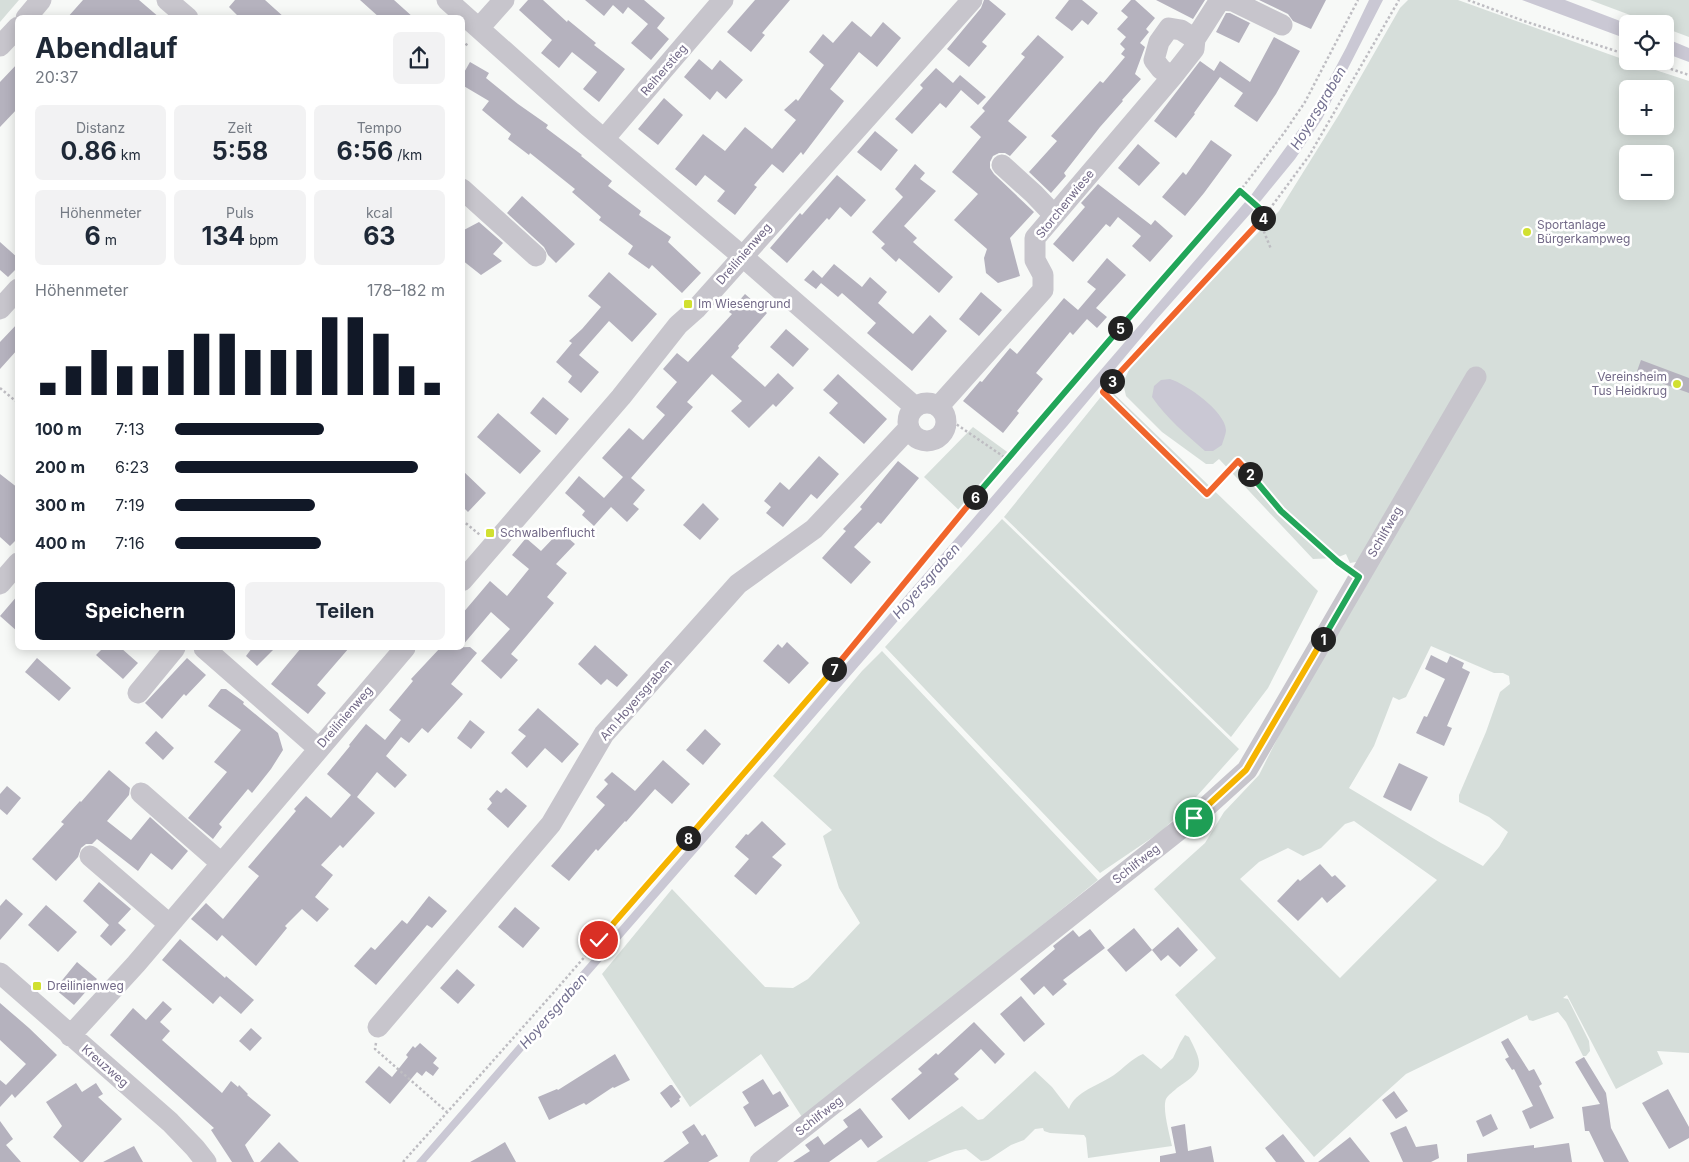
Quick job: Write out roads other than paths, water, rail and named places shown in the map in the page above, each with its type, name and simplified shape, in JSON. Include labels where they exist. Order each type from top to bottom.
[{"type":"street","points":[[28,15],[41,0]]},
{"type":"street","points":[[167,0],[184,15]]},
{"type":"street","points":[[447,0],[464,15]]},
{"type":"street","points":[[479,28],[504,0]]},
{"type":"street","name":"Reiherstieg","points":[[604,139],[723,0]]},
{"type":"street","name":"Dreilinienweg","points":[[465,576],[621,397],[678,325],[696,309],[972,0]]},
{"type":"street","points":[[1220,0],[1232,1],[1282,26]]},
{"type":"street","name":"Storchenwiese","points":[[943,414],[1043,290],[1043,275],[1035,260],[1035,238],[1194,49],[1195,39],[1220,0]]},
{"type":"street","points":[[465,16],[604,139],[742,256],[914,407]]},
{"type":"street","points":[[1172,77],[1160,69],[1154,60],[1159,42],[1169,28],[1181,30],[1195,39]]},
{"type":"street","points":[[0,46],[15,30]]},
{"type":"street","points":[[1002,166],[1034,194],[1054,215]]},
{"type":"street","points":[[465,192],[536,256]]},
{"type":"street","points":[[0,309],[15,292]]},
{"type":"street","name":"Schilfweg","points":[[760,1162],[1194,818],[1246,770],[1476,377]]},
{"type":"street","points":[[924,403],[931,403],[943,414],[943,433],[938,438],[930,441],[916,438],[909,428],[909,416],[914,407],[924,403]]},
{"type":"street","name":"Am Hoyersgraben","points":[[378,1027],[551,824],[604,734],[738,584],[814,530],[909,428]]},
{"type":"street","points":[[0,584],[15,566]]},
{"type":"street","points":[[138,692],[173,650]]},
{"type":"street","points":[[206,650],[318,748]]},
{"type":"street","name":"Dreilinienweg","points":[[70,1036],[136,964],[403,650]]},
{"type":"street","points":[[141,793],[221,863]]},
{"type":"street","points":[[90,856],[169,924]]},
{"type":"street","name":"Kreuzweg","points":[[0,974],[170,1122],[206,1162]]},
{"type":"water","name":"Hoyersgraben","points":[[1369,0],[1383,0],[1322,119],[1295,159],[1250,214],[426,1162],[416,1162],[1252,194],[1313,110]]},
{"type":"water","points":[[1522,0],[1565,0],[1619,21],[1619,36]]},
{"type":"water","points":[[1674,42],[1689,48],[1689,62],[1674,56]]},
{"type":"water","points":[[1170,379],[1185,386],[1204,399],[1219,415],[1226,430],[1222,445],[1213,451],[1205,451],[1177,426],[1158,405],[1152,397],[1154,386],[1161,380]]},
{"type":"place","name":"Sportanlage Bürgerkampweg","points":[[1527,232]]},
{"type":"place","name":"Im Wiesengrund","points":[[688,304]]},
{"type":"place","name":"Vereinsheim Tus Heidkrug","points":[[1677,384]]},
{"type":"place","name":"Schwalbenflucht","points":[[490,533]]},
{"type":"place","name":"Dreilinienweg","points":[[37,986]]}]
